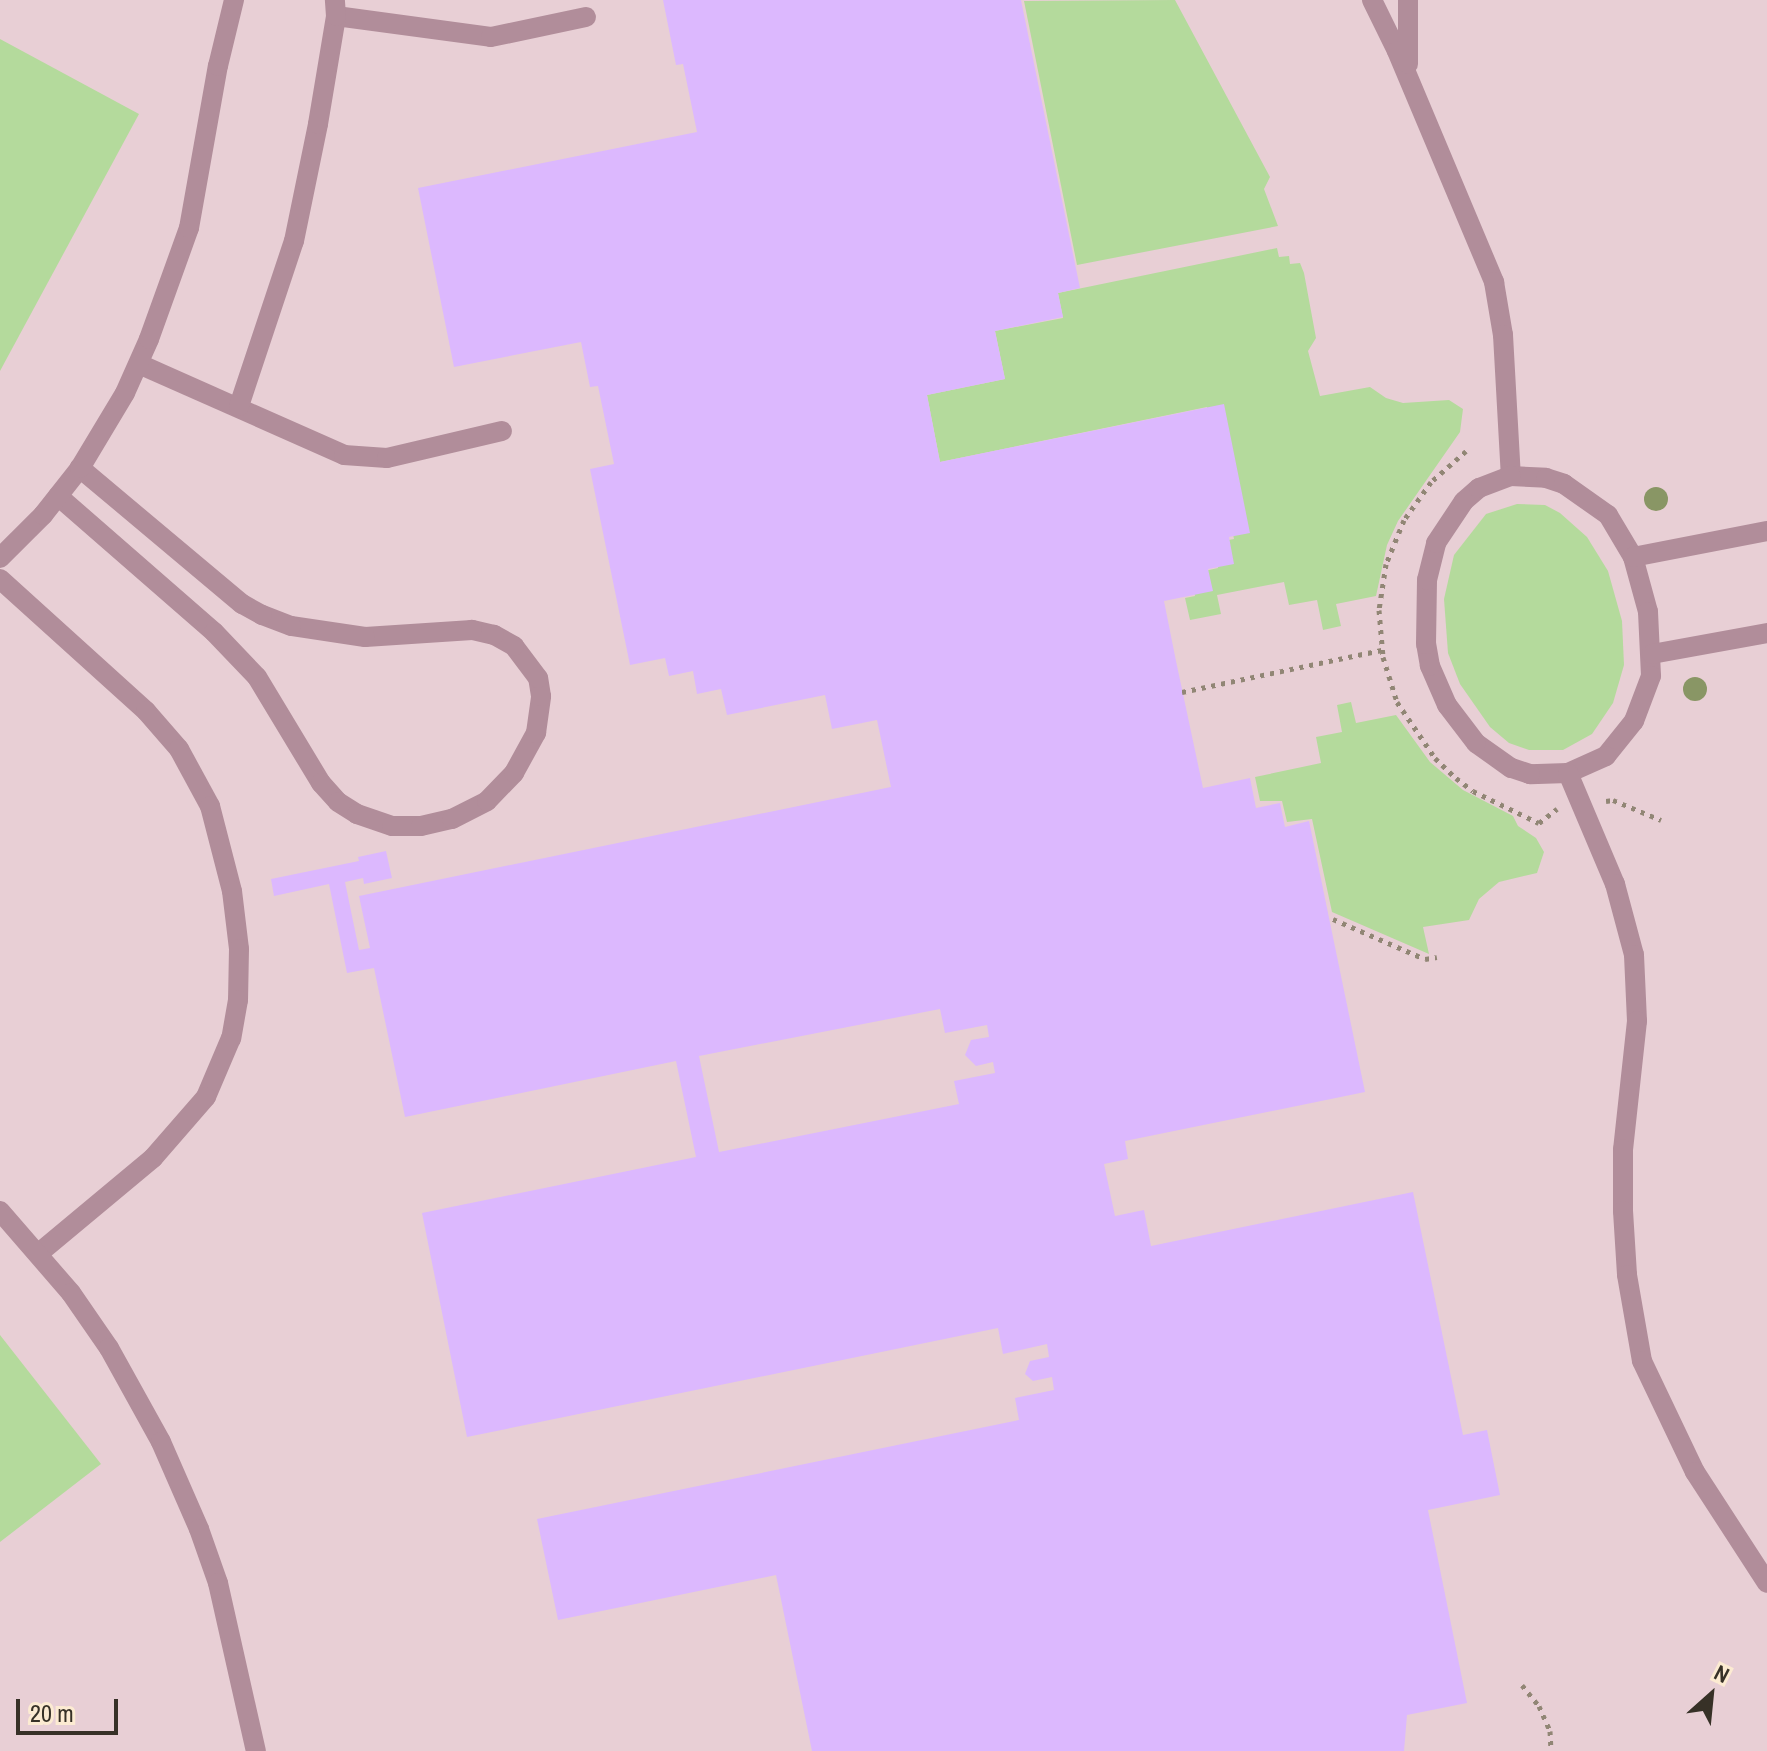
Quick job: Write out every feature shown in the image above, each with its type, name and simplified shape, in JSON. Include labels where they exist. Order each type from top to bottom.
[{"type":"lane","points":[[0,558],[80,468],[110,421],[139,364],[171,285],[189,228],[218,66],[234,0]]},
{"type":"lane","points":[[1372,0],[1411,82],[1494,282],[1503,335],[1511,476]]},
{"type":"lane","points":[[1408,0],[1406,45],[1411,82]]},
{"type":"lane","points":[[239,406],[294,241],[335,8],[491,37],[586,17]]},
{"type":"lane","points":[[139,364],[344,455],[387,458],[502,431]]},
{"type":"lane","points":[[58,496],[214,632],[257,677],[321,783],[338,802],[357,814],[392,826],[421,826],[452,819],[487,801],[514,773],[536,733],[541,696],[538,678],[514,646],[472,630],[365,637],[291,626],[262,615],[242,604],[80,468]]},
{"type":"lane","points":[[1511,476],[1546,478],[1580,493],[1608,515],[1633,557],[1648,612],[1652,654],[1645,699],[1621,740],[1598,761],[1568,773],[1530,774],[1511,768],[1476,743],[1447,705],[1430,666],[1426,644],[1429,561],[1443,529],[1479,488],[1511,476]]},
{"type":"lane","points":[[1633,557],[1767,531]]},
{"type":"lane","points":[[0,579],[146,711],[179,749],[210,806],[232,891],[239,949],[238,1000],[231,1038],[206,1097],[153,1158],[39,1253]]},
{"type":"lane","points":[[1652,654],[1767,633]]},
{"type":"lane","points":[[1568,773],[1615,884],[1634,955],[1637,1021],[1623,1149],[1623,1211],[1627,1275],[1642,1361],[1695,1472],[1766,1582]]},
{"type":"lane","points":[[0,1211],[39,1253],[109,1348],[161,1442],[218,1583],[256,1751]]},
{"type":"path","points":[[1182,692],[1382,650]]},
{"type":"path","points":[[1333,919],[1425,959],[1437,957]]},
{"type":"path","points":[[1522,1685],[1539,1706],[1550,1731],[1551,1751]]},
{"type":"shaded area","points":[[0,0],[1767,0],[1767,1751],[0,1751]]},
{"type":"green space","points":[[1175,0],[1270,177],[1264,189],[1278,226],[1077,265],[1024,1]]},
{"type":"green space","points":[[0,39],[139,114],[0,371]]},
{"type":"green space","points":[[1277,248],[1279,257],[1289,256],[1290,264],[1300,263],[1304,273],[1316,338],[1308,351],[1320,396],[1370,387],[1386,398],[1403,403],[1449,400],[1463,409],[1460,432],[1398,521],[1387,545],[1376,596],[1336,604],[1341,626],[1323,630],[1317,600],[1289,605],[1284,582],[1217,595],[1221,614],[1190,620],[1185,598],[1195,596],[1191,574],[1218,568],[1213,543],[1234,539],[1207,407],[940,462],[927,395],[1005,379],[995,331],[1063,318],[1058,293]]},
{"type":"green space","points":[[1517,504],[1545,505],[1560,513],[1587,537],[1608,571],[1622,621],[1624,665],[1613,703],[1592,734],[1563,750],[1529,750],[1509,743],[1490,727],[1460,684],[1448,653],[1444,599],[1454,555],[1486,514]]},
{"type":"green space","points":[[1351,702],[1356,723],[1396,715],[1430,762],[1463,790],[1513,816],[1518,826],[1536,838],[1544,852],[1537,873],[1499,882],[1479,899],[1469,920],[1423,927],[1429,954],[1332,912],[1312,819],[1287,822],[1282,801],[1260,801],[1255,777],[1321,763],[1316,737],[1342,732],[1337,705]]},
{"type":"green space","points":[[0,1335],[101,1464],[0,1542]]},
{"type":"building","points":[[663,0],[1021,0],[1080,288],[1058,293],[1063,317],[995,331],[1005,379],[927,395],[940,462],[1224,404],[1250,533],[1229,537],[1234,564],[1208,569],[1213,591],[1164,601],[1176,661],[1203,788],[1250,778],[1256,808],[1280,803],[1285,827],[1309,821],[1365,1092],[1125,1141],[1128,1159],[1104,1164],[1115,1216],[1144,1210],[1151,1246],[1413,1192],[1463,1435],[1487,1430],[1500,1495],[1428,1510],[1467,1703],[1407,1715],[1404,1751],[812,1751],[776,1575],[558,1620],[537,1519],[1019,1420],[1015,1398],[1054,1390],[1052,1377],[1033,1381],[1025,1374],[1030,1361],[1049,1357],[1047,1344],[1003,1354],[998,1328],[467,1437],[422,1213],[696,1157],[676,1061],[405,1117],[374,968],[347,973],[329,884],[274,896],[271,879],[359,861],[358,857],[386,851],[392,878],[364,884],[363,878],[345,882],[359,950],[370,948],[359,896],[891,787],[877,720],[832,729],[825,695],[727,715],[721,689],[697,694],[693,671],[669,676],[665,658],[630,665],[590,469],[614,464],[598,386],[590,387],[581,342],[454,367],[418,188],[697,132],[683,64],[676,65]],"holes":[[[940,1009],[945,1033],[987,1025],[989,1037],[971,1040],[965,1055],[976,1066],[993,1062],[995,1073],[954,1081],[959,1104],[719,1152],[699,1056]]]}]
